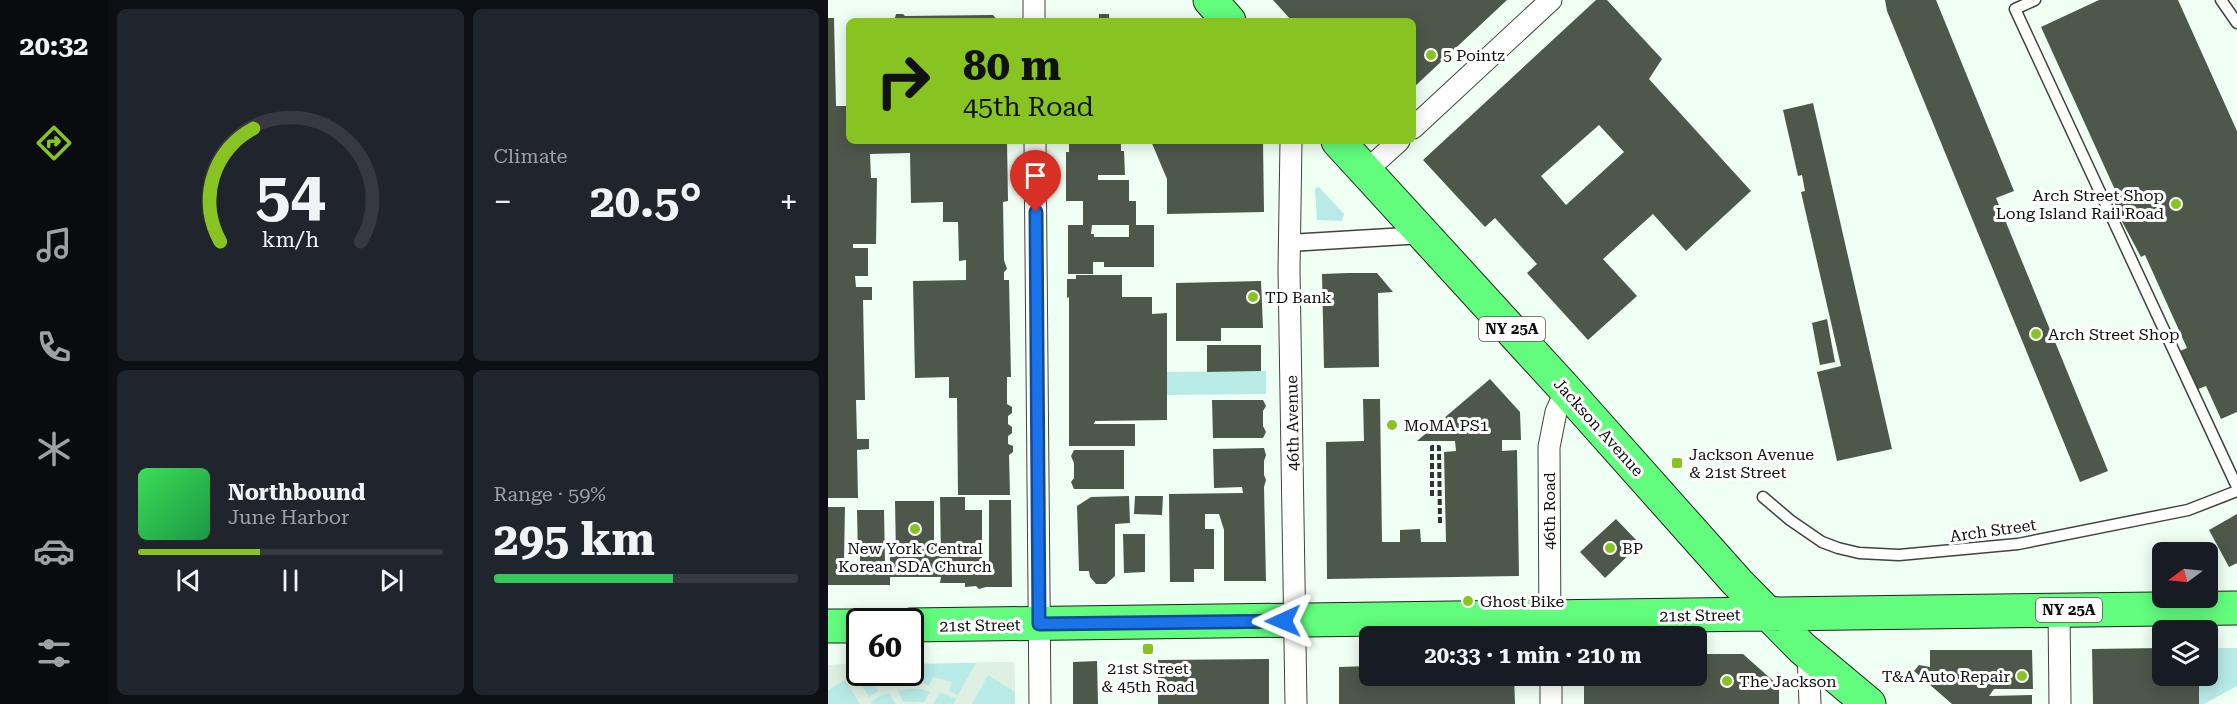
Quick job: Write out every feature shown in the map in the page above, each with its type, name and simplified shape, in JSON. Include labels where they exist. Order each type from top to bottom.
[{"type":"main road","points":[[1210,0],[1226,18]]},
{"type":"main road","name":"Jackson Avenue","points":[[1341,144],[1566,390],[1737,582],[1808,652],[1869,704]]},
{"type":"main road","name":"21st Street","points":[[924,625],[1295,621],[1550,626],[1769,614],[2237,608]]},
{"type":"main road","points":[[828,626],[846,626]]},
{"type":"street","points":[[1034,0],[1034,18]]},
{"type":"street","points":[[1416,125],[1551,0]]},
{"type":"street","points":[[1035,144],[1040,704]]},
{"type":"street","name":"46th Avenue","points":[[1291,144],[1289,243],[1296,704]]},
{"type":"street","points":[[1366,171],[1396,144]]},
{"type":"street","points":[[1289,243],[1425,235]]},
{"type":"street","name":"46th Road","points":[[1550,626],[1549,447],[1556,412],[1566,390]]},
{"type":"street","points":[[2059,610],[2060,704]]},
{"type":"street","points":[[1808,652],[1810,704]]},
{"type":"street","points":[[1551,686],[1551,704]]},
{"type":"lane","points":[[2035,0],[2014,9],[2237,486]]},
{"type":"lane","points":[[2221,0],[2237,23]]},
{"type":"lane","name":"Arch Street","points":[[1763,497],[1790,520],[1822,542],[1859,553],[1899,555],[2018,544],[2188,510],[2237,491]]},
{"type":"path","points":[[1432,495],[1432,447],[1439,447],[1440,523]]},
{"type":"shaded area","points":[[1317,187],[1344,214],[1342,221],[1317,220],[1315,190]]},
{"type":"shaded area","points":[[1266,371],[1266,394],[1167,395],[1167,372]]},
{"type":"shaded area","points":[[2218,648],[2237,648],[2237,686],[2204,704],[2199,704],[2199,686],[2218,686]]},
{"type":"shaded area","points":[[1014,662],[1015,704],[828,704],[828,665],[846,664],[846,686],[924,686],[924,664]]},
{"type":"shaded area","points":[[1014,662],[1015,692],[988,675],[972,704],[954,704],[956,699],[940,692],[933,704],[896,704],[889,693],[880,696],[871,702],[872,704],[860,704],[849,686],[862,686],[869,697],[878,691],[875,686],[924,686],[924,684],[929,685],[933,677],[952,682],[949,691],[958,695],[976,663]],"holes":[[[921,689],[930,692],[924,702],[903,702],[898,691]]]},
{"type":"shaded area","points":[[846,664],[846,682],[845,680],[828,690],[828,665]]},
{"type":"building","name":"5 Pointz","points":[[1273,0],[1507,0],[1416,85],[1416,18],[1289,18]]},
{"type":"building","points":[[1596,0],[1607,0],[1662,59],[1649,79],[1751,191],[1686,251],[1653,214],[1603,259],[1637,296],[1588,340],[1527,273],[1537,264],[1495,218],[1485,227],[1423,160]],"holes":[[[1599,125],[1624,152],[1566,205],[1541,176]]]},
{"type":"building","name":"Arch Street Shop","points":[[1885,0],[1936,0],[2014,191],[1996,198],[2108,471],[2080,482],[1887,11]]},
{"type":"building","name":"Arch Street Shop Long Island Rail Road","points":[[2099,0],[2178,0],[2237,131],[2237,412],[2221,419],[2206,386],[2196,390],[2178,352],[2187,348],[2145,255],[2141,257],[2118,214],[2112,193],[2116,192],[2041,27]]},
{"type":"building","points":[[896,14],[903,14],[905,16],[993,15],[996,18],[895,18]]},
{"type":"building","points":[[1099,14],[1109,14],[1109,18],[1099,18]]},
{"type":"building","points":[[828,18],[834,18],[836,106],[846,106],[846,144],[1007,144],[1008,201],[1003,202],[1004,260],[1007,269],[1004,272],[1004,280],[1009,280],[1011,377],[1007,377],[1007,404],[1012,407],[1012,413],[1008,416],[1008,424],[1012,427],[1012,433],[1008,436],[1008,444],[1013,446],[1013,452],[1009,455],[1010,495],[958,495],[957,398],[949,398],[949,377],[915,378],[913,281],[966,280],[966,260],[959,261],[958,222],[943,222],[943,202],[911,203],[910,153],[870,154],[871,178],[877,178],[876,244],[853,244],[853,248],[868,248],[868,276],[855,276],[856,287],[872,287],[872,300],[863,300],[865,400],[856,400],[857,439],[869,439],[869,449],[857,450],[858,498],[828,498]]},
{"type":"building","points":[[1813,103],[1892,449],[1837,461],[1817,372],[1841,366],[1801,192],[1805,191],[1802,175],[1798,176],[1783,110]]},
{"type":"building","points":[[1069,144],[1121,144],[1121,151],[1124,151],[1125,175],[1098,175],[1098,180],[1129,180],[1129,201],[1136,201],[1136,225],[1154,225],[1154,267],[1104,267],[1104,262],[1093,262],[1093,274],[1068,274],[1068,225],[1083,225],[1083,201],[1066,201],[1066,152],[1069,152]],"holes":[[[1092,225],[1129,225],[1129,237],[1094,237],[1094,234],[1091,234]]]},
{"type":"building","points":[[1152,144],[1263,144],[1264,212],[1167,214],[1167,179]]},
{"type":"building","points":[[1377,273],[1393,292],[1378,293],[1379,367],[1324,368],[1322,274]]},
{"type":"building","points":[[1076,275],[1122,275],[1122,297],[1152,297],[1152,314],[1167,313],[1167,420],[1095,421],[1094,424],[1135,424],[1135,446],[1069,446],[1067,279],[1076,279]]},
{"type":"building","points":[[1261,281],[1263,328],[1221,328],[1221,341],[1176,341],[1176,283]]},
{"type":"building","points":[[1827,319],[1835,362],[1820,365],[1812,323]]},
{"type":"building","points":[[1207,345],[1261,345],[1261,371],[1207,372]]},
{"type":"building","points":[[1490,379],[1520,412],[1521,440],[1502,440],[1502,451],[1517,450],[1519,576],[1327,579],[1326,442],[1364,441],[1363,399],[1380,399],[1382,542],[1400,542],[1400,530],[1420,529],[1421,542],[1446,542],[1444,452],[1456,451],[1455,441],[1417,441]]},
{"type":"building","points":[[1212,400],[1263,400],[1266,406],[1263,411],[1263,426],[1266,432],[1263,438],[1213,438]]},
{"type":"building","points":[[1264,448],[1266,455],[1264,487],[1266,581],[1224,581],[1224,530],[1219,514],[1205,514],[1205,529],[1214,529],[1214,569],[1194,569],[1194,582],[1170,582],[1169,494],[1243,493],[1242,487],[1214,488],[1213,449]]},
{"type":"building","points":[[1074,450],[1124,450],[1124,489],[1074,489],[1071,482],[1074,478],[1074,463],[1071,456]]},
{"type":"building","points":[[1129,496],[1130,523],[1115,524],[1115,576],[1106,584],[1096,584],[1090,577],[1089,571],[1079,571],[1077,506],[1091,497]]},
{"type":"building","points":[[1135,496],[1163,496],[1162,515],[1134,514]]},
{"type":"building","points":[[940,497],[965,497],[965,510],[982,510],[982,561],[989,561],[989,500],[1011,500],[1012,587],[979,589],[976,586],[965,587],[965,583],[940,583],[941,577],[890,577],[890,585],[828,585],[828,507],[845,507],[844,560],[851,560],[852,564],[860,564],[857,510],[884,510],[885,564],[890,564],[890,557],[896,556],[895,501],[934,501],[934,556],[941,556]]},
{"type":"building","points":[[2237,514],[2237,563],[2229,567],[2218,547],[2218,542],[2215,542],[2209,530]]},
{"type":"building","name":"BP","points":[[1616,519],[1640,544],[1605,578],[1580,552]]},
{"type":"building","points":[[1123,534],[1145,534],[1145,572],[1124,573]]},
{"type":"building","points":[[2152,648],[2152,686],[2199,686],[2199,704],[2093,704],[2092,649]]},
{"type":"building","points":[[1930,650],[2032,650],[2033,689],[1994,689],[1989,696],[2032,695],[2032,704],[1952,704],[1914,671],[1919,665],[1930,667]]},
{"type":"building","name":"The Jackson","points":[[1707,654],[1743,654],[1779,686],[1779,704],[1584,704],[1584,686],[1707,686]]},
{"type":"building","points":[[1269,659],[1269,704],[1158,704],[1158,660]]},
{"type":"building","points":[[1097,661],[1098,704],[1073,704],[1073,662]]},
{"type":"building","points":[[1359,666],[1359,686],[1514,686],[1515,704],[1339,704],[1339,667]]},
{"type":"place","name":"5 Pointz","points":[[1431,55]]},
{"type":"place","name":"Arch Street Shop Long Island Rail Road","points":[[2176,204]]},
{"type":"place","name":"TD Bank","points":[[1253,297]]},
{"type":"place","name":"Arch Street Shop","points":[[2036,334]]},
{"type":"place","name":"MoMA PS1","points":[[1392,425]]},
{"type":"place","name":"Jackson Avenue & 21st Street","points":[[1677,463]]},
{"type":"place","name":"New York Central Korean SDA Church","points":[[915,529]]},
{"type":"place","name":"BP","points":[[1610,548]]},
{"type":"place","name":"Ghost Bike","points":[[1468,601]]},
{"type":"place","name":"21st Street & 45th Road","points":[[1148,649]]},
{"type":"place","name":"T&A Auto Repair","points":[[2022,676]]},
{"type":"place","name":"The Jackson","points":[[1727,681]]},
{"type":"route","points":[[1036,212],[1039,624],[1283,621]]}]
